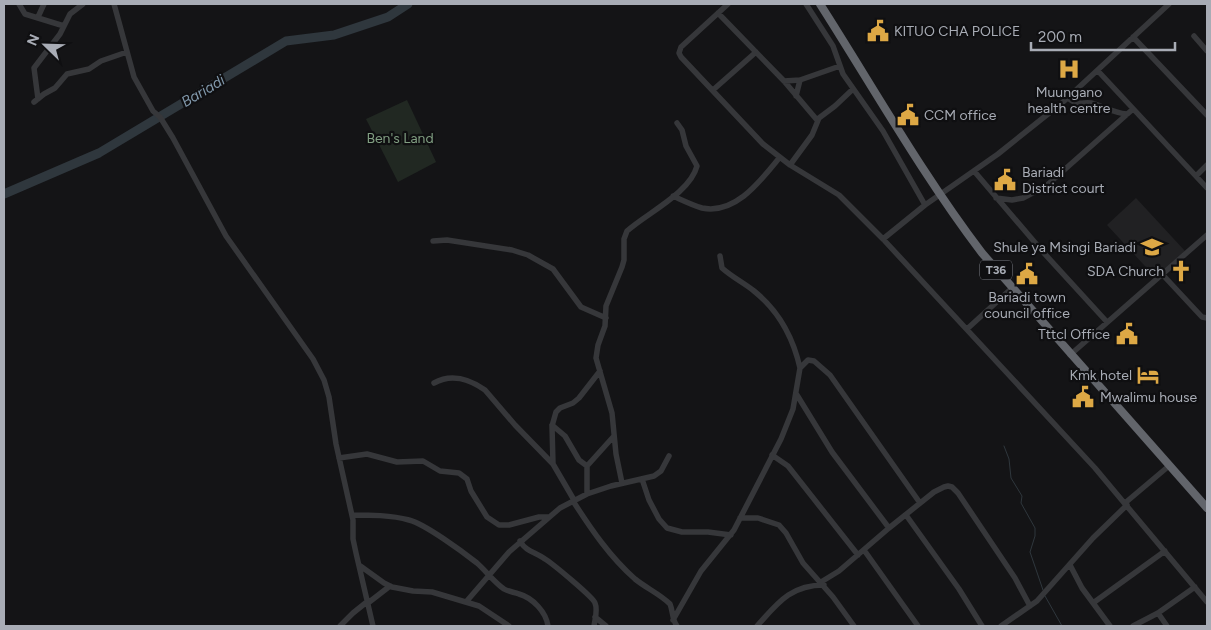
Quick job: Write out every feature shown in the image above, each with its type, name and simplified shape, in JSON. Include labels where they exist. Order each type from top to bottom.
[{"type":"highway","name":"T36","points":[[820,4],[917,161],[982,253],[1070,354],[1206,503]]},
{"type":"street","points":[[19,4],[25,14],[64,26]]},
{"type":"street","points":[[38,17],[44,4]]},
{"type":"street","points":[[83,4],[70,14],[56,40],[34,68],[36,100],[55,88],[67,74],[89,68],[101,61],[127,52]]},
{"type":"street","points":[[114,4],[139,88],[173,138],[226,236],[313,359],[324,380],[352,515],[353,539],[373,626]]},
{"type":"street","points":[[728,4],[681,47],[681,58],[763,144],[790,165],[839,196],[883,239],[1082,453],[1207,602]]},
{"type":"street","points":[[806,4],[833,46],[840,66],[853,89],[883,131],[925,205]]},
{"type":"street","points":[[883,239],[925,205],[974,171],[1068,98],[1169,4]]},
{"type":"street","points":[[718,13],[784,81],[818,120]]},
{"type":"street","points":[[1194,36],[1207,51]]},
{"type":"street","points":[[1133,37],[1207,115]]},
{"type":"street","points":[[713,90],[756,52]]},
{"type":"street","points":[[784,81],[800,80],[840,66]]},
{"type":"street","points":[[1098,71],[1207,188]]},
{"type":"street","points":[[796,96],[800,80]]},
{"type":"street","points":[[790,165],[812,134],[818,120],[844,99],[853,89]]},
{"type":"street","points":[[1068,98],[1078,104],[1090,103],[1113,112],[1127,114]]},
{"type":"street","points":[[996,198],[1012,200],[1023,198],[1046,186],[1133,109]]},
{"type":"street","points":[[622,484],[612,413],[596,358],[597,351],[605,326],[607,302],[624,260],[624,239],[627,231],[673,196],[692,178],[698,166],[686,146],[682,130],[677,123]]},
{"type":"street","points":[[673,196],[702,208],[726,207],[751,190],[780,157]]},
{"type":"street","points":[[1196,176],[1207,165]]},
{"type":"street","points":[[974,171],[1043,252],[1107,322]]},
{"type":"street","points":[[1070,354],[1207,235]]},
{"type":"street","points":[[433,241],[447,240],[512,250],[528,255],[552,269],[581,307],[606,318]]},
{"type":"street","points":[[673,620],[701,571],[731,534],[740,518],[789,422],[797,395],[800,368],[792,339],[764,299],[722,268],[720,256]]},
{"type":"street","points":[[1162,274],[1202,317],[1207,318]]},
{"type":"street","points":[[967,329],[1012,288]]},
{"type":"street","points":[[800,368],[804,363],[812,360],[830,375],[920,503]]},
{"type":"street","points":[[553,464],[552,425],[556,412],[560,408],[573,403],[600,371]]},
{"type":"street","points":[[434,383],[448,377],[454,377],[479,385],[485,390],[553,464],[596,536],[614,559],[636,579],[670,604],[673,620],[677,626]]},
{"type":"street","points":[[797,395],[841,464],[888,528]]},
{"type":"street","points":[[552,425],[565,436],[579,460],[587,466]]},
{"type":"street","points":[[587,494],[587,466],[614,436]]},
{"type":"street","points":[[339,458],[367,454],[397,462],[423,461],[440,471],[459,473],[467,479],[471,491],[486,517],[499,525],[509,525],[539,517],[549,517]]},
{"type":"street","points":[[772,455],[788,466],[858,555]]},
{"type":"street","points":[[466,602],[489,573],[520,541],[549,517],[573,500],[587,494],[654,476],[661,471],[669,456]]},
{"type":"street","points":[[1001,626],[1037,601],[1126,504],[1170,465]]},
{"type":"street","points":[[642,478],[649,500],[659,519],[668,528],[673,531],[682,532],[731,534]]},
{"type":"street","points":[[757,626],[779,601],[807,586],[822,584],[888,528],[944,487],[952,487],[956,490],[1015,578],[1030,606]]},
{"type":"street","points":[[352,515],[391,517],[419,524],[471,558],[504,589],[524,596],[539,607],[546,617],[548,626]]},
{"type":"street","points":[[906,515],[959,589],[982,626]]},
{"type":"street","points":[[740,518],[758,518],[779,525],[786,532],[803,563],[822,584],[854,626]]},
{"type":"street","points":[[520,541],[528,550],[546,559],[587,592],[596,604],[594,626]]},
{"type":"street","points":[[864,550],[918,626]]},
{"type":"street","points":[[1093,603],[1165,551]]},
{"type":"street","points":[[359,565],[390,586],[413,591],[432,592],[466,602],[486,609],[509,626]]},
{"type":"street","points":[[1070,565],[1082,588],[1110,626]]},
{"type":"street","points":[[340,626],[353,613],[390,586]]},
{"type":"street","points":[[1133,626],[1158,613],[1195,586]]},
{"type":"street","points":[[1158,613],[1167,626]]},
{"type":"street","points":[[595,617],[606,626]]},
{"type":"shaded area","points":[[1136,198],[1185,251],[1156,278],[1107,225]]},
{"type":"green space","name":"Ben's Land","points":[[407,100],[436,162],[398,182],[366,119]]},
{"type":"waterway","name":"Bariadi","points":[[4,194],[99,153],[286,41],[334,35],[388,17],[408,4]]},
{"type":"waterway","points":[[1004,446],[1009,459],[1011,478],[1022,496],[1021,503],[1035,528],[1035,536],[1030,552],[1043,590]]},
{"type":"waterway","points":[[1045,596],[1062,626]]},
{"type":"place","name":"KITUO CHA POLICE","points":[[878,31]]},
{"type":"place","name":"Muungano health centre","points":[[1069,69]]},
{"type":"place","name":"CCM office","points":[[908,115]]},
{"type":"place","name":"Bariadi District court","points":[[1005,180]]},
{"type":"place","name":"Shule ya Msingi Bariadi","points":[[1152,247]]},
{"type":"place","name":"SDA Church","points":[[1181,271]]},
{"type":"place","name":"Bariadi town council office","points":[[1027,274]]},
{"type":"place","name":"Tttcl Office","points":[[1127,334]]},
{"type":"place","name":"Kmk hotel","points":[[1148,375]]},
{"type":"place","name":"Mwalimu house","points":[[1083,397]]}]
